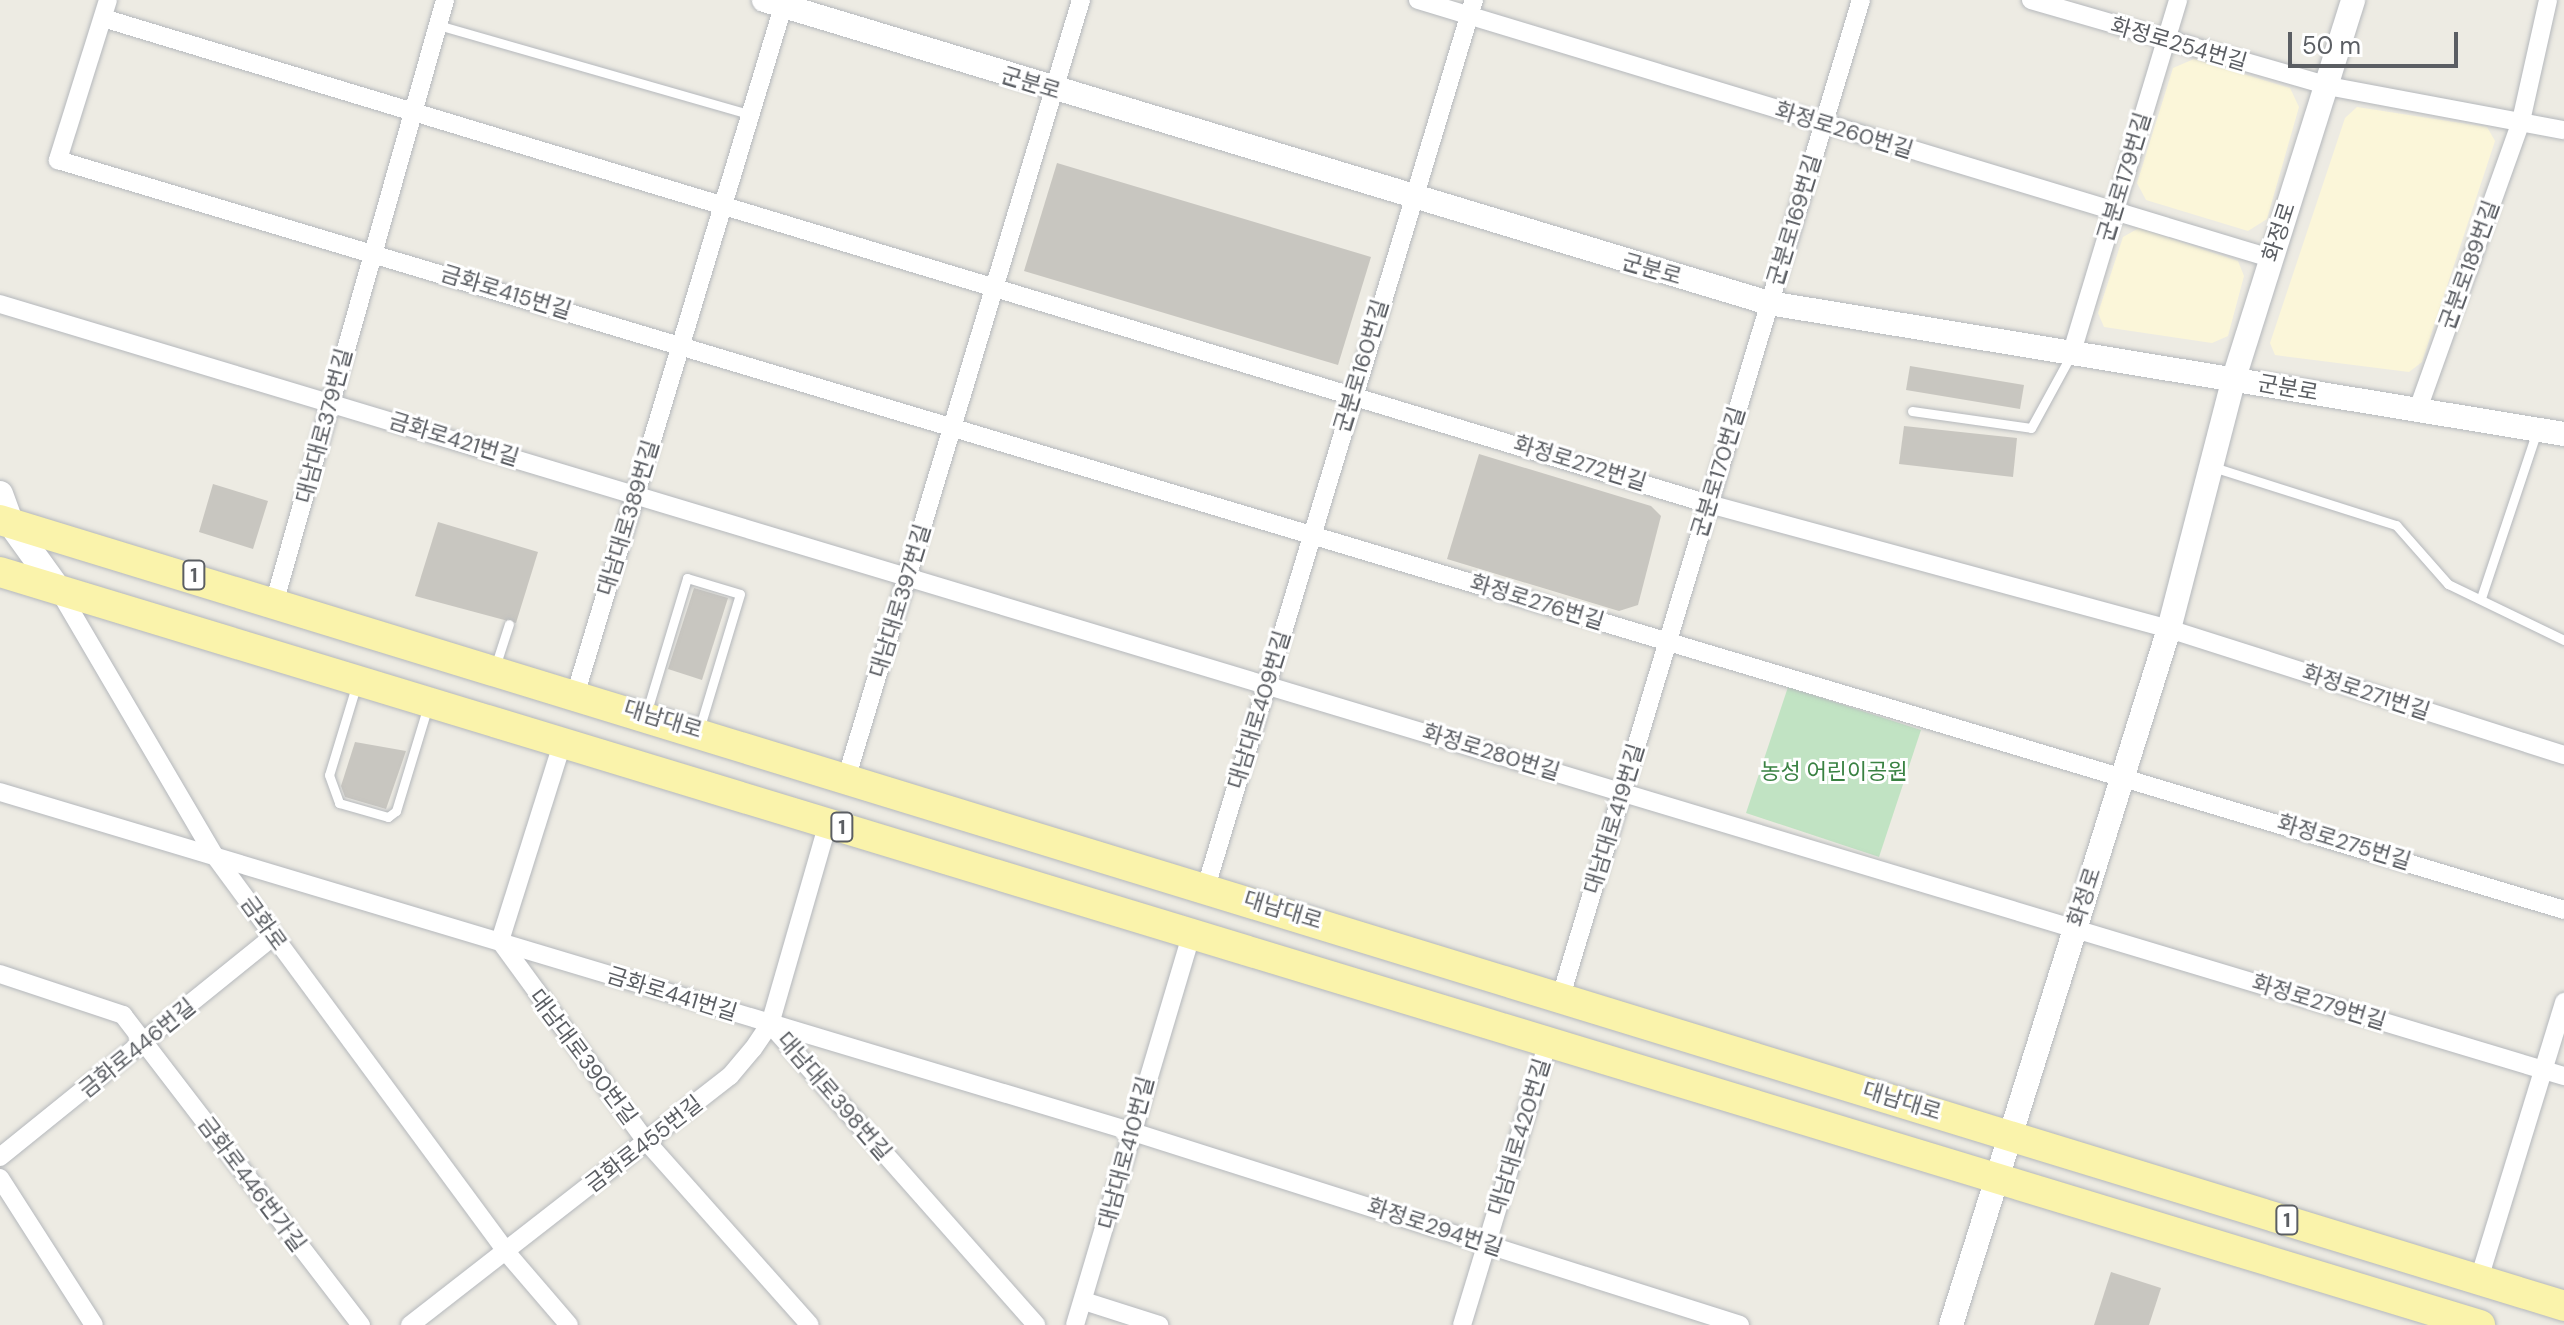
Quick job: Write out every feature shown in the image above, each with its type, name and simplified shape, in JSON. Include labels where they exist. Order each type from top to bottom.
[{"type":"main road","name":"금화로","points":[[0,494],[6,522],[58,589]]},
{"type":"main road","name":"대남대로","points":[[6,522],[495,667],[2564,1306]]},
{"type":"main road","name":"대남대로","points":[[0,572],[2480,1325]]},
{"type":"street","name":"대남대로379번길","points":[[275,600],[445,0]]},
{"type":"street","name":"대남대로397번길","points":[[847,776],[1081,0]]},
{"type":"street","name":"화정로260번길","points":[[1418,0],[1471,8],[1823,124],[2270,258]]},
{"type":"street","name":"군분로169번길","points":[[1769,303],[1861,0]]},
{"type":"street","name":"화정로254번길","points":[[2031,0],[2328,86],[2564,130]]},
{"type":"street","name":"군분로179번길","points":[[2071,355],[2178,0]]},
{"type":"street","name":"화정로","points":[[1951,1325],[2169,629],[2234,378],[2353,0]]},
{"type":"street","name":"군분로189번길","points":[[2418,409],[2521,121],[2548,0]]},
{"type":"street","name":"군분로","points":[[777,2],[1053,90],[1769,303],[2071,355],[2556,428]]},
{"type":"street","name":"대남대로389번길","points":[[576,692],[749,114],[777,2]]},
{"type":"street","name":"군분로160번길","points":[[1311,534],[1471,8]]},
{"type":"street","name":"화정로272번길","points":[[105,9],[275,69],[1353,392],[1709,504],[2169,629]]},
{"type":"street","name":"금화로415번길","points":[[105,9],[58,160],[952,426]]},
{"type":"street","name":"군분로170번길","points":[[1667,641],[1769,303]]},
{"type":"street","name":"금화로421번길","points":[[0,304],[907,576]]},
{"type":"street","name":"화정로276번길","points":[[952,426],[1667,641],[2124,773]]},
{"type":"street","name":"대남대로409번길","points":[[1206,887],[1311,534]]},
{"type":"street","name":"화정로280번길","points":[[907,576],[2074,927]]},
{"type":"street","name":"금화로","points":[[58,589],[214,855],[507,1253],[569,1325]]},
{"type":"street","name":"화정로271번길","points":[[2169,629],[2564,755]]},
{"type":"street","name":"대남대로419번길","points":[[1561,996],[1667,641]]},
{"type":"street","points":[[500,941],[563,741]]},
{"type":"street","name":"화정로275번길","points":[[2124,773],[2564,910]]},
{"type":"street","name":"금화로441번길","points":[[0,792],[1130,1131]]},
{"type":"street","name":"대남대로398번길","points":[[828,823],[770,1024],[1036,1325]]},
{"type":"street","name":"화정로279번길","points":[[2074,927],[2564,1076]]},
{"type":"street","name":"대남대로410번길","points":[[1075,1325],[1087,1302],[1130,1131],[1192,933]]},
{"type":"street","name":"금화로446번길","points":[[0,1157],[273,937]]},
{"type":"street","name":"대남대로390번길","points":[[500,941],[646,1141],[810,1325]]},
{"type":"street","name":"금화로446번가길","points":[[0,974],[113,1007],[147,1040],[361,1325]]},
{"type":"street","points":[[2479,1279],[2564,1002]]},
{"type":"street","name":"금화로455번길","points":[[410,1325],[507,1253],[730,1076],[770,1024]]},
{"type":"street","name":"대남대로420번길","points":[[1462,1325],[1548,1042]]},
{"type":"street","name":"화정로294번길","points":[[1130,1131],[1740,1325]]},
{"type":"street","points":[[0,1178],[94,1325]]},
{"type":"street","points":[[1087,1302],[1159,1325]]},
{"type":"lane","points":[[438,25],[749,114]]},
{"type":"lane","points":[[1912,411],[2031,428],[2071,355]]},
{"type":"lane","points":[[2481,598],[2556,428]]},
{"type":"lane","points":[[2213,467],[2396,525],[2448,584],[2564,640]]},
{"type":"lane","points":[[646,714],[687,578],[740,594],[699,730]]},
{"type":"lane","points":[[495,667],[509,624]]},
{"type":"lane","points":[[358,680],[329,775],[339,803],[388,817],[396,811],[430,701]]},
{"type":"shaded area","points":[[2194,59],[2290,88],[2299,107],[2267,219],[2248,231],[2146,200],[2137,183],[2173,68]]},
{"type":"shaded area","points":[[2357,107],[2487,127],[2495,141],[2422,362],[2409,372],[2275,355],[2270,343],[2345,118]]},
{"type":"shaded area","points":[[2139,228],[2238,261],[2244,276],[2228,336],[2212,343],[2104,327],[2098,313],[2123,237]]},
{"type":"green space","name":"농성 어린이공원","points":[[1788,687],[1921,730],[1879,857],[1746,813]]},
{"type":"building","points":[[1057,163],[1371,257],[1338,365],[1024,271]]},
{"type":"building","points":[[1910,366],[2024,385],[2020,409],[1906,390]]},
{"type":"building","points":[[1904,426],[2017,438],[2013,477],[1899,464]]},
{"type":"building","points":[[1479,454],[1651,506],[1661,516],[1638,605],[1619,611],[1447,559]]},
{"type":"building","points":[[213,484],[268,501],[253,549],[199,532]]},
{"type":"building","points":[[438,522],[538,552],[516,623],[415,596]]},
{"type":"building","points":[[694,588],[728,598],[702,680],[668,669]]},
{"type":"building","points":[[355,742],[406,751],[386,809],[345,797],[341,786]]},
{"type":"building","points":[[2111,1272],[2161,1288],[2149,1325],[2094,1325]]}]
